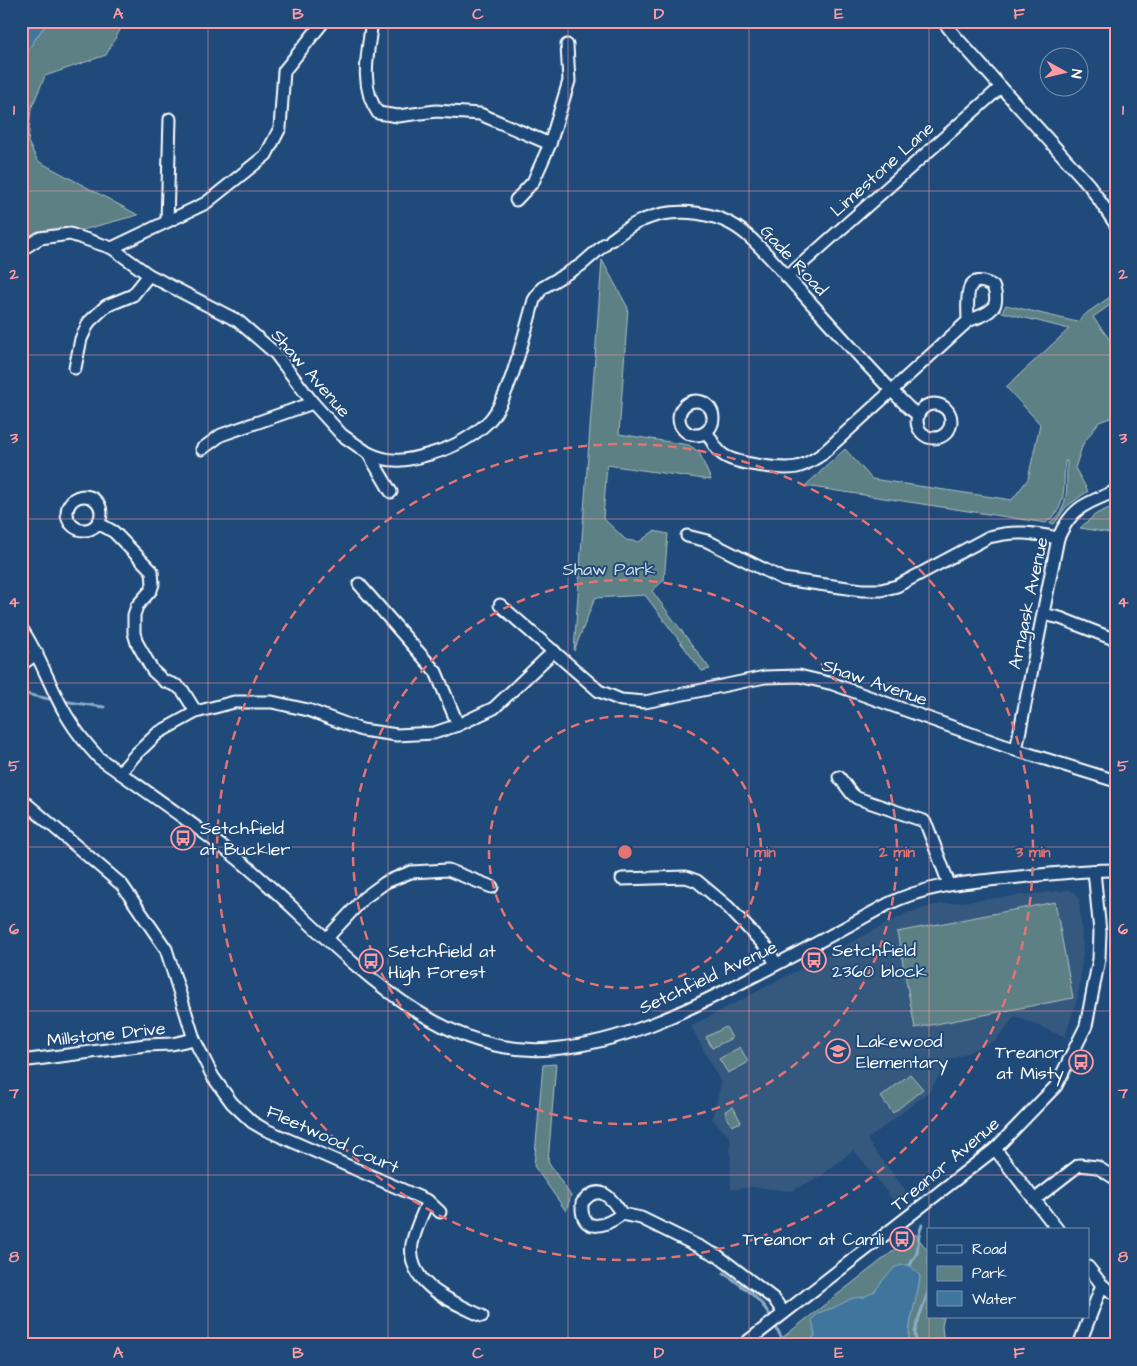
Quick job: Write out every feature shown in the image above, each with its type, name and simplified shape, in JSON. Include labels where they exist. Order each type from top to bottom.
[{"type":"street","points":[[112,248],[206,203],[266,155],[280,128],[284,71],[324,21]]},
{"type":"street","points":[[372,21],[365,76],[372,104],[378,114],[398,116],[436,110],[480,114],[550,144]]},
{"type":"street","points":[[943,21],[1089,186],[1116,225]]},
{"type":"street","points":[[516,200],[533,182],[550,144],[569,81],[567,45]]},
{"type":"street","name":"Limestone Lane","points":[[787,277],[1001,87]]},
{"type":"street","points":[[167,222],[170,119]]},
{"type":"street","name":"Gade Road","points":[[368,453],[381,460],[405,461],[445,450],[471,437],[490,420],[506,391],[534,300],[542,288],[581,265],[608,242],[642,220],[680,212],[699,214],[725,222],[747,235],[908,408],[918,415]]},
{"type":"street","name":"Shaw Avenue","points":[[21,250],[40,238],[70,234],[112,248],[149,275],[238,322],[275,353],[342,435],[368,453],[391,492]]},
{"type":"street","points":[[75,368],[81,339],[90,322],[106,306],[133,295],[149,275]]},
{"type":"street","points":[[707,432],[716,448],[725,456],[738,461],[786,468],[808,464],[821,455],[968,321]]},
{"type":"street","points":[[202,449],[221,435],[314,403]]},
{"type":"street","name":"Arngask Avenue","points":[[1016,750],[1058,538],[1075,510],[1116,491]]},
{"type":"street","points":[[98,523],[114,532],[152,571],[153,584],[151,590],[137,606],[134,615],[134,634],[153,671],[164,681],[183,690],[196,712]]},
{"type":"street","points":[[687,536],[707,541],[783,579],[862,590],[881,590],[896,586],[989,537],[1005,533],[1023,532],[1058,538]]},
{"type":"street","points":[[359,584],[436,672],[458,725]]},
{"type":"street","name":"Shaw Avenue","points":[[500,605],[599,691],[621,700],[645,702],[765,676],[800,676],[833,684],[1016,750],[1116,781]]},
{"type":"street","points":[[1043,614],[1060,618],[1116,640]]},
{"type":"street","name":"Setchfield Avenue","points":[[21,628],[37,653],[58,699],[75,729],[99,758],[216,842],[246,866],[377,984],[402,1002],[461,1034],[507,1048],[550,1049],[577,1046],[604,1040],[680,1014],[888,904],[915,892],[949,884],[1116,870]]},
{"type":"street","points":[[120,773],[158,733],[196,712],[234,702],[272,702],[308,710],[362,730],[388,734],[434,733],[458,725],[494,708],[554,651]]},
{"type":"street","points":[[21,665],[37,653]]},
{"type":"street","points":[[839,778],[857,798],[924,821],[949,884]]},
{"type":"street","name":"Fleetwood Court","points":[[21,799],[122,885],[166,948],[194,1039],[205,1064],[224,1093],[252,1122],[428,1201],[440,1212]]},
{"type":"street","points":[[327,938],[364,898],[386,882],[411,872],[448,870],[492,887]]},
{"type":"street","name":"Treanor Avenue","points":[[744,1345],[996,1149],[1056,1086],[1086,1026],[1099,959],[1100,932],[1094,871]]},
{"type":"street","points":[[622,879],[686,877],[697,881],[728,907],[748,928],[767,948],[776,964]]},
{"type":"street","name":"Millstone Drive","points":[[21,1061],[146,1045],[172,1044],[194,1039]]},
{"type":"street","points":[[996,1149],[1056,1228]]},
{"type":"street","points":[[1034,1200],[1079,1165],[1097,1167],[1116,1179]]},
{"type":"street","points":[[428,1201],[416,1229],[412,1246],[414,1261],[419,1275],[429,1288],[482,1316]]},
{"type":"street","points":[[622,1214],[641,1218],[718,1256],[774,1299],[784,1313]]},
{"type":"street","points":[[1090,1270],[1102,1285],[1116,1295]]},
{"type":"street","points":[[1090,1316],[1102,1285]]},
{"type":"street","points":[[1079,1345],[1089,1318]]},
{"type":"shaded area","name":"Lakewood Elementary","points":[[1069,890],[1076,893],[1079,899],[1083,950],[1077,1000],[1065,1037],[1015,1016],[995,1041],[948,1061],[930,1091],[867,1140],[910,1196],[897,1205],[854,1150],[822,1175],[792,1191],[751,1187],[731,1190],[730,1137],[712,1119],[721,1083],[691,1026],[907,913],[934,905]]},
{"type":"green space","points":[[48,21],[129,21],[124,23],[106,55],[45,76],[31,109],[28,142],[38,161],[138,215],[30,244],[28,235],[21,239],[21,73],[29,48]]},
{"type":"green space","name":"Shaw Park","points":[[602,260],[628,308],[619,434],[689,445],[699,452],[711,480],[607,465],[603,518],[626,540],[639,542],[654,531],[668,534],[664,580],[652,591],[710,669],[702,671],[645,595],[595,598],[574,651]]},
{"type":"green space","points":[[1116,293],[1116,301],[1093,317],[1116,348],[1116,416],[1099,422],[1083,444],[1075,468],[1088,491],[1066,507],[1054,524],[1049,523],[1062,509],[1066,496],[1067,461],[1065,461],[1063,493],[1060,506],[1055,515],[1046,523],[805,486],[845,449],[872,479],[1012,500],[1028,479],[1040,424],[1006,387],[1069,329],[1002,312],[1006,305],[1077,322]]},
{"type":"green space","points":[[1116,505],[1116,534],[1080,528],[1096,514]]},
{"type":"green space","points":[[1055,902],[1073,998],[915,1028],[897,932]]},
{"type":"green space","points":[[726,1027],[732,1038],[712,1048],[706,1037]]},
{"type":"green space","points":[[740,1047],[747,1063],[728,1073],[719,1059]]},
{"type":"green space","points":[[556,1064],[548,1162],[571,1196],[566,1211],[534,1166],[543,1065]]},
{"type":"green space","points":[[910,1074],[923,1089],[893,1113],[881,1097]]},
{"type":"green space","points":[[733,1107],[741,1122],[732,1126],[727,1119],[725,1111]]},
{"type":"green space","points":[[915,1234],[927,1250],[927,1318],[944,1318],[942,1326],[944,1345],[773,1345]]},
{"type":"water","points":[[21,21],[48,21],[29,48],[21,73]]},
{"type":"water","points":[[910,1265],[920,1276],[911,1319],[909,1345],[853,1345],[847,1342],[840,1345],[804,1345],[815,1336],[812,1320],[818,1313],[853,1298],[864,1297],[875,1291],[895,1267]]},
{"type":"waterway","points":[[21,693],[54,700]]},
{"type":"waterway","points":[[62,701],[104,707]]},
{"type":"waterway","points":[[910,1265],[917,1253],[922,1225]]},
{"type":"waterway","points":[[724,1273],[757,1299],[772,1319]]},
{"type":"waterway","points":[[916,1345],[915,1332],[927,1295]]},
{"type":"waterway","points":[[775,1325],[785,1345]]},
{"type":"place","name":"Setchfield at Buckler","points":[[183,838]]},
{"type":"place","name":"Setchfield 2360 block","points":[[814,960]]},
{"type":"place","name":"Setchfield at High Forest","points":[[371,961]]},
{"type":"place","name":"Lakewood Elementary","points":[[838,1051]]},
{"type":"place","name":"Treanor at Misty","points":[[1081,1062]]},
{"type":"place","name":"Treanor at Camli","points":[[902,1239]]}]
